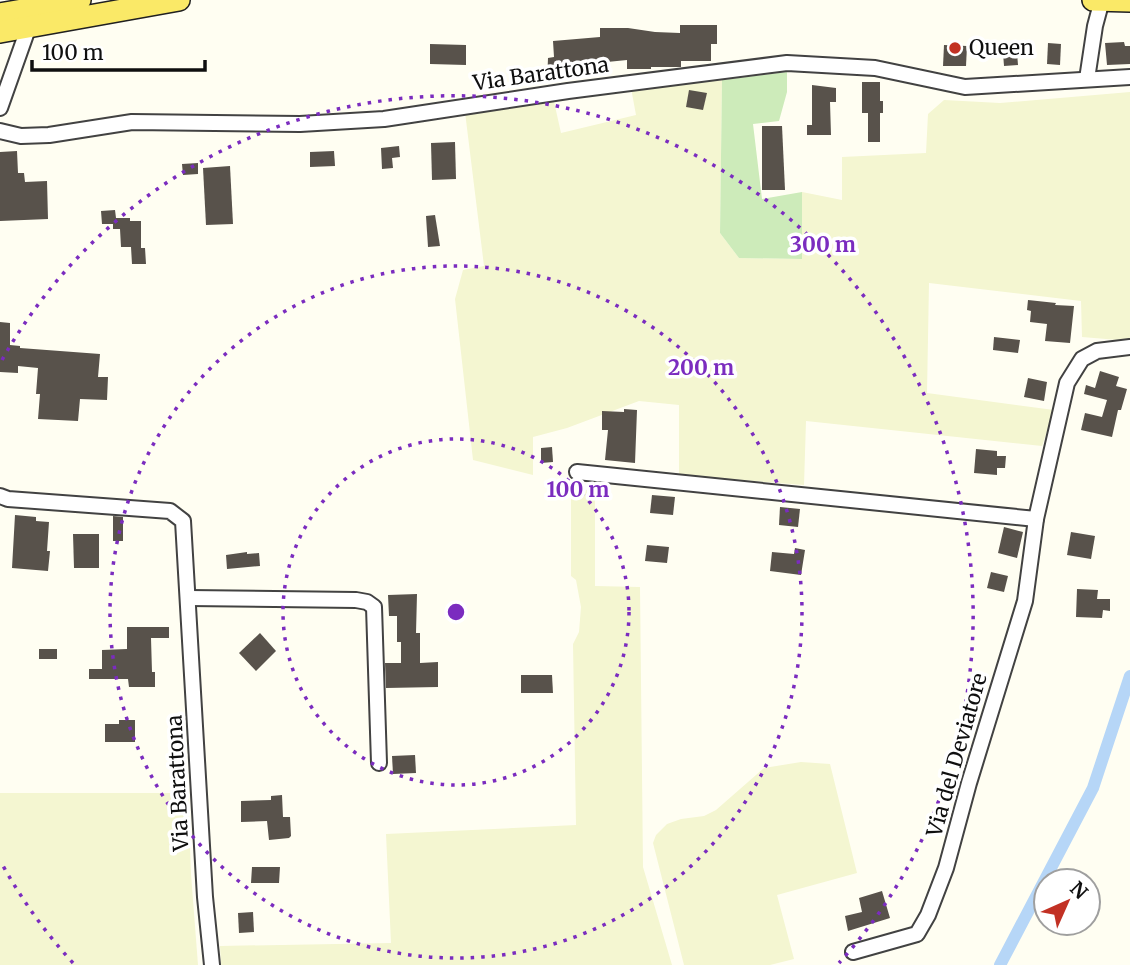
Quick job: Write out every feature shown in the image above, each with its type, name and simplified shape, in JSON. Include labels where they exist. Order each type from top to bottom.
[{"type":"main road","points":[[0,14],[49,2],[80,0]]},
{"type":"main road","points":[[0,32],[179,0]]},
{"type":"main road","points":[[1093,0],[1130,1]]},
{"type":"street","points":[[1087,79],[1102,0]]},
{"type":"street","points":[[0,108],[29,26],[49,2]]},
{"type":"street","name":"Via Barattona","points":[[0,131],[21,136],[49,135],[132,122],[300,124],[384,119],[568,91],[788,63],[875,68],[965,87],[1130,77]]},
{"type":"street","name":"Via del Deviatore","points":[[853,952],[917,934],[938,891],[1026,601],[1037,519],[1067,383],[1082,359],[1097,351],[1130,347]]},
{"type":"street","points":[[577,472],[1037,519]]},
{"type":"street","name":"Via Barattona","points":[[0,496],[8,499],[170,512],[183,521],[205,897],[212,965]]},
{"type":"street","points":[[189,598],[356,600],[367,602],[374,607],[379,763]]},
{"type":"green space","points":[[787,72],[787,92],[779,121],[753,124],[762,199],[802,192],[802,259],[739,258],[720,233],[722,80]]},
{"type":"green space","points":[[722,80],[720,233],[739,258],[802,259],[802,192],[842,200],[842,157],[926,153],[928,114],[944,100],[1000,103],[1130,92],[1130,341],[1082,337],[1081,301],[929,283],[927,393],[1054,410],[1042,446],[806,421],[804,485],[679,475],[679,405],[639,401],[567,428],[533,437],[533,475],[473,460],[455,299],[463,270],[484,266],[465,112],[553,97],[561,133],[636,115],[631,88]]},
{"type":"green space","points":[[571,490],[595,490],[595,586],[640,587],[643,867],[672,965],[221,965],[220,946],[391,943],[386,834],[576,825],[573,644],[579,632],[581,607],[576,580],[571,576]]},
{"type":"green space","points":[[801,762],[830,764],[857,873],[777,895],[794,959],[770,965],[684,965],[653,843],[656,835],[667,824],[704,816],[716,810],[764,768]]},
{"type":"green space","points":[[0,793],[188,793],[198,965],[0,965]]},
{"type":"building","points":[[680,25],[717,25],[717,44],[711,44],[711,61],[681,61],[681,67],[651,69],[627,69],[627,60],[587,64],[589,76],[547,83],[548,58],[554,57],[553,41],[600,37],[600,28],[680,33]]},
{"type":"building","points":[[1124,42],[1125,46],[1130,46],[1130,64],[1107,65],[1105,43]]},
{"type":"building","points":[[1048,43],[1061,44],[1060,65],[1047,64]]},
{"type":"building","points":[[430,44],[466,45],[466,65],[430,64]]},
{"type":"building","points":[[944,45],[967,46],[966,66],[943,66]]},
{"type":"building","points":[[1003,53],[1017,53],[1018,65],[1004,66]]},
{"type":"building","points":[[862,82],[880,82],[883,113],[880,113],[880,142],[868,142],[868,113],[862,113]]},
{"type":"building","points":[[812,85],[836,88],[836,102],[830,102],[831,135],[807,135],[807,125],[812,125]]},
{"type":"building","points":[[689,90],[707,93],[703,110],[686,107]]},
{"type":"building","points":[[762,126],[782,126],[785,190],[762,190]]},
{"type":"building","points":[[455,142],[456,179],[432,180],[431,143]]},
{"type":"building","points":[[399,146],[400,157],[392,158],[393,168],[382,169],[381,148]]},
{"type":"building","points":[[17,151],[18,173],[24,173],[25,182],[47,181],[48,219],[0,221],[0,152]]},
{"type":"building","points":[[334,151],[335,166],[310,167],[310,152]]},
{"type":"building","points":[[198,163],[198,174],[183,175],[182,164]]},
{"type":"building","points":[[230,166],[233,224],[206,225],[203,168]]},
{"type":"building","points":[[115,210],[116,218],[141,221],[141,248],[145,248],[146,264],[132,264],[131,247],[121,247],[120,229],[113,229],[113,224],[102,224],[101,211]]},
{"type":"building","points":[[435,215],[440,246],[428,247],[426,216]]},
{"type":"building","points":[[1028,300],[1074,306],[1070,343],[1045,341],[1047,324],[1030,322]]},
{"type":"building","points":[[0,322],[10,323],[10,345],[100,354],[98,377],[108,377],[107,400],[80,399],[78,421],[38,419],[38,368],[18,366],[18,373],[0,372]]},
{"type":"building","points":[[994,337],[1020,340],[1018,353],[993,350]]},
{"type":"building","points":[[1100,371],[1119,377],[1116,386],[1127,389],[1121,410],[1118,410],[1112,437],[1081,430],[1085,413],[1102,417],[1107,400],[1084,394],[1086,385],[1095,388]]},
{"type":"building","points":[[1028,378],[1047,382],[1044,401],[1024,397]]},
{"type":"building","points":[[624,409],[637,410],[635,463],[605,460],[608,430],[602,430],[602,411],[624,412]]},
{"type":"building","points":[[552,447],[553,462],[541,463],[541,448]]},
{"type":"building","points":[[976,449],[997,451],[997,456],[1006,456],[1005,468],[997,468],[997,475],[974,473]]},
{"type":"building","points":[[652,495],[675,497],[673,515],[650,513]]},
{"type":"building","points":[[780,507],[800,509],[798,527],[779,525]]},
{"type":"building","points":[[15,515],[36,517],[36,521],[49,522],[48,571],[12,568]]},
{"type":"building","points":[[113,516],[123,517],[123,541],[113,541]]},
{"type":"building","points":[[1004,527],[1023,532],[1017,558],[998,553]]},
{"type":"building","points":[[1071,532],[1095,536],[1091,559],[1067,555]]},
{"type":"building","points":[[73,534],[99,534],[99,568],[74,568]]},
{"type":"building","points":[[647,545],[669,547],[667,563],[645,561]]},
{"type":"building","points":[[795,548],[805,550],[801,575],[770,571],[772,552],[794,554]]},
{"type":"building","points":[[259,553],[260,566],[227,569],[226,555]]},
{"type":"building","points":[[991,572],[1008,576],[1004,592],[987,588]]},
{"type":"building","points":[[1077,589],[1098,590],[1097,599],[1110,599],[1110,611],[1103,610],[1102,618],[1076,617]]},
{"type":"building","points":[[417,594],[416,633],[420,633],[420,663],[438,662],[438,687],[386,688],[385,663],[401,663],[401,642],[397,642],[397,616],[389,616],[388,595]]},
{"type":"building","points":[[127,627],[169,627],[169,638],[151,638],[155,687],[129,687],[128,679],[89,679],[89,669],[102,669],[102,650],[127,649]]},
{"type":"building","points":[[260,633],[276,651],[256,671],[239,653]]},
{"type":"building","points":[[39,649],[57,649],[57,659],[39,659]]},
{"type":"building","points":[[521,675],[552,675],[553,693],[521,693]]},
{"type":"building","points":[[119,720],[135,720],[135,742],[105,742],[105,724],[119,724]]},
{"type":"building","points":[[415,755],[416,773],[393,774],[392,756]]},
{"type":"building","points":[[282,795],[283,817],[290,817],[289,838],[269,840],[267,821],[241,822],[241,801],[271,800],[271,796]]},
{"type":"building","points":[[252,867],[280,867],[279,883],[251,883]]},
{"type":"building","points":[[882,891],[890,918],[848,931],[845,916],[862,912],[859,898]]},
{"type":"building","points":[[253,912],[254,932],[239,933],[238,913]]},
{"type":"waterway","points":[[1000,965],[1093,788],[1130,676]]},
{"type":"place","name":"Queen","points":[[955,48]]}]
